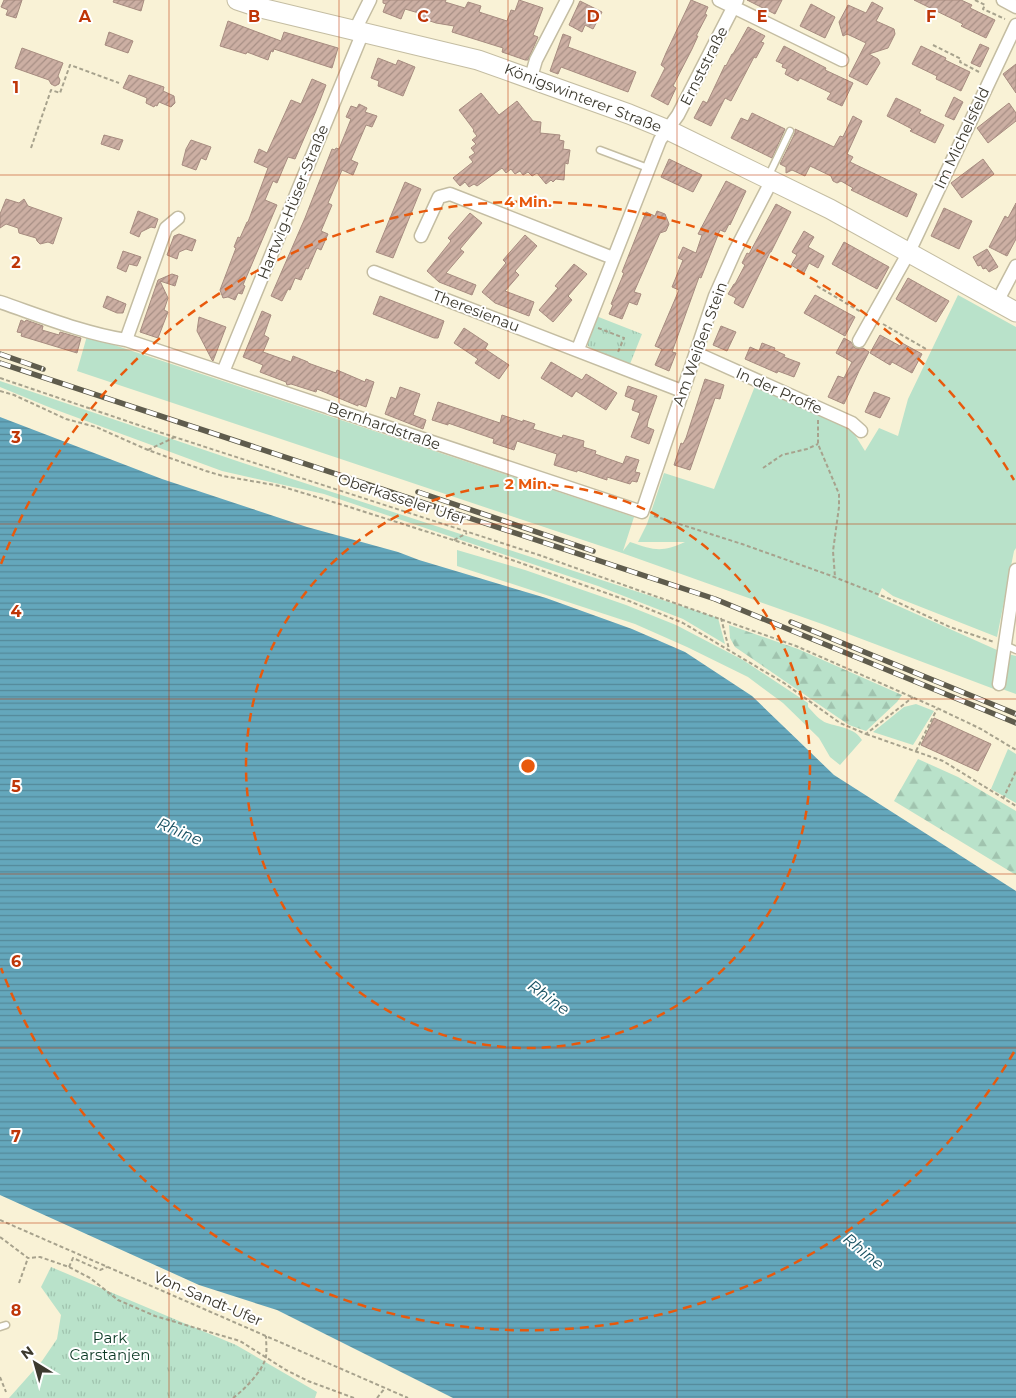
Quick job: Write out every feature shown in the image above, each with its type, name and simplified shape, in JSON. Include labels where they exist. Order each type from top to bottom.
[{"type":"main road","name":"Königswinterer Straße","points":[[237,0],[261,8],[478,60],[531,77],[629,114],[668,130],[830,208],[1016,312]]},
{"type":"street","name":"Hartwig-Hüser-Straße","points":[[224,372],[370,0]]},
{"type":"street","points":[[531,77],[536,60],[567,0]]},
{"type":"street","points":[[719,0],[735,4],[842,60]]},
{"type":"street","points":[[1003,0],[1016,7]]},
{"type":"street","name":"Ernststraße","points":[[668,130],[678,115],[735,4]]},
{"type":"street","name":"Im Michelsfeld","points":[[909,252],[991,77],[1012,22]]},
{"type":"street","points":[[578,350],[648,168],[660,140],[668,130]]},
{"type":"street","name":"Am Weißen Stein","points":[[642,512],[715,296],[769,179]]},
{"type":"street","points":[[422,236],[439,197],[450,194],[613,258]]},
{"type":"street","points":[[126,340],[166,228],[178,218]]},
{"type":"street","points":[[860,341],[909,252]]},
{"type":"street","points":[[997,302],[1016,266]]},
{"type":"street","name":"Theresienau","points":[[374,272],[682,391]]},
{"type":"street","name":"Bernhardstraße","points":[[0,302],[64,324],[126,340],[224,372],[642,512]]},
{"type":"street","name":"In der Proffe","points":[[696,353],[852,423],[861,431]]},
{"type":"street","points":[[999,684],[1010,648],[1016,570]]},
{"type":"lane","points":[[769,179],[790,131]]},
{"type":"lane","points":[[600,150],[648,168]]},
{"type":"path","points":[[975,0],[985,5],[981,13]]},
{"type":"path","points":[[983,9],[1012,22]]},
{"type":"path","points":[[933,45],[961,58],[960,62],[991,77]]},
{"type":"path","points":[[31,148],[51,90],[60,93],[70,65],[119,83]]},
{"type":"path","points":[[588,324],[624,338],[614,364]]},
{"type":"path","name":"Oberkasseler Ufer","points":[[0,378],[467,533],[539,555],[721,618],[796,646],[914,697]]},
{"type":"path","points":[[0,391],[14,395],[66,419],[96,426],[148,450],[223,476],[280,486],[454,540],[629,601],[684,623],[784,683],[840,723],[942,761],[1016,806]]},
{"type":"path","points":[[818,409],[818,444],[839,494],[839,507],[832,551],[836,577]]},
{"type":"path","points":[[148,450],[176,436]]},
{"type":"path","points":[[763,468],[782,455],[807,449],[818,444]]},
{"type":"path","points":[[642,512],[836,577],[895,601],[950,627],[1010,648]]},
{"type":"path","points":[[454,540],[467,533]]},
{"type":"path","points":[[721,618],[729,649]]},
{"type":"path","points":[[866,734],[914,697],[995,737],[1016,750]]},
{"type":"path","points":[[916,751],[937,708]]},
{"type":"path","points":[[1003,799],[1016,771]]},
{"type":"path","name":"Von-Sandt-Ufer","points":[[0,1220],[408,1398]]},
{"type":"path","points":[[0,1237],[28,1258],[40,1257],[69,1267],[90,1278],[118,1300],[155,1316],[240,1341],[308,1381],[354,1398]]},
{"type":"path","points":[[19,1283],[28,1258]]},
{"type":"path","points":[[69,1267],[73,1258],[100,1270],[107,1267]]},
{"type":"path","points":[[234,1398],[241,1393],[256,1375],[266,1358],[266,1336]]},
{"type":"path","points":[[0,1377],[6,1392]]},
{"type":"path","points":[[377,1398],[386,1388]]},
{"type":"green space","points":[[958,295],[1016,327],[1016,548],[997,637],[893,596],[882,588],[878,597],[997,650],[994,689],[822,624],[622,553],[77,371],[87,336],[634,517],[623,551],[630,542],[663,549],[685,542],[638,542],[647,524],[664,473],[714,489],[755,386],[850,427],[865,451],[879,428],[898,436],[908,399]]},
{"type":"green space","points":[[596,316],[642,334],[630,364],[588,346],[587,339]]},
{"type":"green space","points":[[0,381],[243,463],[718,618],[725,644],[683,619],[598,586],[324,494],[222,471],[51,408],[0,387]]},
{"type":"green space","points":[[457,550],[525,570],[626,605],[676,625],[743,660],[808,703],[808,707],[822,720],[851,730],[862,740],[840,765],[830,757],[819,738],[783,703],[748,677],[635,624],[457,566]]},
{"type":"green space","points":[[729,625],[798,649],[902,695],[866,731],[849,725],[735,647],[730,638]]},
{"type":"green space","points":[[1008,654],[1016,656],[1016,694],[1002,689]]},
{"type":"green space","points":[[916,704],[934,711],[913,745],[873,732],[904,707]]},
{"type":"green space","points":[[1008,749],[1016,754],[1016,803],[991,789]]},
{"type":"green space","points":[[918,759],[958,777],[1016,811],[1016,875],[894,801]]},
{"type":"green space","name":"Park Carstanjen","points":[[51,1267],[236,1345],[317,1392],[315,1398],[9,1398],[42,1361],[57,1339],[61,1315],[41,1287]]},
{"type":"water","name":"Rhine","points":[[0,417],[162,479],[307,527],[398,552],[546,598],[632,629],[685,652],[752,696],[834,775],[1016,891],[1016,1398],[453,1398],[277,1310],[199,1285],[0,1195]]},
{"type":"building","points":[[4,0],[22,0],[16,18],[6,15],[8,10],[1,7]]},
{"type":"building","points":[[114,0],[144,0],[141,11],[113,2]]},
{"type":"building","points":[[383,0],[446,0],[445,2],[465,8],[468,2],[481,6],[479,12],[507,21],[511,10],[515,11],[519,0],[543,8],[533,35],[538,37],[528,60],[525,60],[502,52],[503,48],[452,32],[454,26],[421,18],[422,14],[405,9],[401,19],[383,12],[386,4],[383,3]]},
{"type":"building","points":[[691,0],[708,7],[705,14],[707,15],[673,86],[676,88],[668,105],[651,96],[665,68],[661,65],[666,53]]},
{"type":"building","points":[[747,0],[782,0],[775,14]]},
{"type":"building","points":[[914,0],[961,0],[972,5],[970,8],[995,20],[986,38],[961,26],[963,24]]},
{"type":"building","points":[[580,1],[602,12],[593,29],[585,25],[582,32],[569,25]]},
{"type":"building","points":[[872,2],[883,8],[876,21],[894,29],[895,34],[888,48],[869,54],[878,59],[880,63],[867,85],[849,76],[866,43],[847,34],[843,36],[839,22],[848,5],[866,13]]},
{"type":"building","points":[[811,4],[835,17],[825,38],[800,26]]},
{"type":"building","points":[[228,21],[281,41],[284,32],[338,48],[332,68],[274,49],[273,52],[271,51],[268,60],[247,52],[246,54],[220,46]]},
{"type":"building","points":[[748,27],[765,36],[761,42],[764,43],[756,58],[754,57],[731,101],[725,98],[711,126],[694,118],[703,101],[707,103],[725,65]]},
{"type":"building","points":[[109,32],[133,41],[128,53],[105,45]]},
{"type":"building","points":[[563,34],[571,37],[568,47],[636,72],[628,92],[561,67],[558,74],[550,71]]},
{"type":"building","points":[[980,44],[989,48],[980,67],[971,63]]},
{"type":"building","points":[[784,46],[826,68],[825,70],[853,83],[842,106],[827,99],[831,93],[800,78],[798,81],[785,74],[787,69],[782,67],[783,64],[776,61]]},
{"type":"building","points":[[921,46],[970,72],[961,91],[936,79],[937,76],[912,64]]},
{"type":"building","points":[[22,48],[63,63],[58,76],[59,84],[55,86],[49,80],[15,68]]},
{"type":"building","points":[[378,58],[396,65],[398,60],[415,67],[403,96],[378,86],[379,81],[371,78]]},
{"type":"building","points":[[1016,64],[1016,93],[1003,74]]},
{"type":"building","points":[[129,75],[164,87],[163,91],[174,96],[175,103],[171,107],[159,102],[154,107],[146,103],[147,98],[123,88]]},
{"type":"building","points":[[312,79],[326,85],[295,159],[288,157],[277,183],[273,181],[265,200],[277,205],[243,285],[245,286],[242,294],[238,293],[235,300],[228,297],[223,298],[220,290],[236,248],[234,247],[248,222],[268,168],[254,162],[259,149],[267,153],[291,100],[301,104]]},
{"type":"building","points":[[481,93],[499,115],[517,101],[533,121],[541,122],[540,133],[560,135],[559,140],[564,141],[563,149],[570,150],[568,164],[565,163],[564,180],[556,179],[553,182],[551,180],[546,184],[537,173],[532,176],[528,172],[523,175],[520,171],[515,174],[511,169],[506,173],[502,168],[477,186],[474,184],[469,187],[465,182],[460,186],[453,178],[473,162],[469,157],[475,153],[471,148],[476,144],[472,140],[477,136],[459,110]]},
{"type":"building","points":[[954,97],[963,102],[954,120],[945,116]]},
{"type":"building","points":[[896,98],[921,110],[919,113],[944,125],[935,143],[910,131],[912,129],[887,116]]},
{"type":"building","points":[[1009,103],[1016,113],[1016,121],[988,143],[977,128]]},
{"type":"building","points":[[359,104],[367,108],[365,112],[377,116],[372,127],[366,125],[351,160],[358,163],[353,175],[342,170],[328,203],[332,205],[321,231],[328,234],[321,250],[317,248],[301,280],[295,278],[290,290],[288,289],[282,301],[271,296],[305,218],[332,149],[339,149],[351,119],[346,117],[351,106],[357,108]]},
{"type":"building","points":[[752,113],[785,129],[772,158],[731,138],[741,118],[748,121]]},
{"type":"building","points":[[853,116],[862,121],[847,154],[853,157],[850,162],[917,194],[907,217],[851,190],[853,188],[841,181],[837,183],[833,181],[831,176],[810,166],[805,176],[792,170],[786,173],[786,167],[780,164],[795,133],[795,129],[834,147],[840,136],[843,137]]},
{"type":"building","points":[[104,135],[123,140],[119,150],[101,144]]},
{"type":"building","points":[[191,140],[211,147],[206,160],[201,158],[196,170],[182,165],[186,149]]},
{"type":"building","points":[[669,159],[702,175],[693,192],[661,177]]},
{"type":"building","points":[[983,159],[994,174],[962,198],[951,183]]},
{"type":"building","points":[[726,181],[746,191],[730,225],[725,232],[720,230],[701,278],[699,277],[672,352],[676,353],[669,371],[655,365],[662,349],[655,346],[679,290],[672,287],[683,260],[678,258],[683,247],[696,253],[702,235],[698,234]]},
{"type":"building","points":[[405,182],[421,189],[393,258],[376,252]]},
{"type":"building","points":[[6,199],[19,203],[24,199],[28,206],[62,218],[53,244],[48,242],[40,244],[36,238],[19,233],[18,228],[6,224],[0,228],[0,214]]},
{"type":"building","points":[[1016,203],[1016,239],[1007,256],[989,247],[1005,216],[1008,218]]},
{"type":"building","points":[[776,204],[791,212],[743,308],[734,303],[736,298],[728,294],[745,265],[742,263],[747,253],[749,254]]},
{"type":"building","points":[[944,208],[972,221],[959,249],[931,236]]},
{"type":"building","points":[[138,211],[158,219],[155,228],[151,227],[141,232],[139,237],[130,233]]},
{"type":"building","points":[[657,211],[665,214],[669,224],[666,231],[660,233],[634,292],[641,294],[637,305],[629,302],[622,319],[609,314],[613,305],[611,304],[624,273],[622,272],[646,212],[655,216]]},
{"type":"building","points":[[470,213],[482,223],[460,249],[464,252],[446,273],[476,285],[472,295],[439,282],[427,271],[451,241],[448,238]]},
{"type":"building","points":[[804,231],[814,237],[808,247],[824,256],[818,268],[809,263],[804,273],[791,265],[797,255],[792,252]]},
{"type":"building","points":[[179,234],[196,240],[192,251],[186,249],[179,252],[177,259],[167,255],[174,236]]},
{"type":"building","points":[[525,235],[537,246],[515,271],[519,275],[505,291],[534,302],[529,316],[495,303],[482,292],[506,263],[503,260]]},
{"type":"building","points":[[844,242],[889,267],[877,289],[832,264]]},
{"type":"building","points":[[987,249],[998,267],[989,272],[986,268],[983,269],[981,265],[978,266],[973,257]]},
{"type":"building","points":[[123,251],[141,257],[137,266],[129,264],[126,272],[117,268]]},
{"type":"building","points":[[574,264],[587,274],[568,296],[572,300],[553,322],[539,310],[558,288],[555,286]]},
{"type":"building","points":[[172,274],[178,276],[175,286],[160,281],[168,298],[164,310],[168,312],[158,338],[140,332],[158,280]]},
{"type":"building","points":[[908,278],[949,301],[936,322],[896,299]]},
{"type":"building","points":[[815,295],[855,317],[845,336],[804,313]]},
{"type":"building","points":[[107,296],[126,304],[123,313],[117,313],[103,307]]},
{"type":"building","points":[[380,296],[444,321],[438,338],[373,314]]},
{"type":"building","points":[[262,311],[271,315],[264,335],[269,338],[263,352],[291,362],[293,356],[336,373],[337,370],[365,382],[366,379],[374,382],[366,407],[358,404],[358,406],[317,389],[316,392],[291,384],[287,385],[286,382],[260,372],[263,365],[243,357]]},
{"type":"building","points":[[199,317],[226,327],[213,361],[197,331]]},
{"type":"building","points":[[21,320],[43,326],[42,330],[59,335],[60,332],[81,338],[77,353],[21,336],[22,333],[17,332]]},
{"type":"building","points":[[721,326],[736,332],[727,351],[713,345]]},
{"type":"building","points":[[464,328],[488,344],[485,349],[509,365],[499,379],[475,363],[478,359],[454,343]]},
{"type":"building","points":[[880,335],[900,346],[902,343],[922,354],[912,373],[892,362],[890,365],[870,353]]},
{"type":"building","points":[[844,338],[851,342],[855,348],[863,348],[869,352],[844,404],[828,397],[838,376],[844,378],[852,362],[836,353]]},
{"type":"building","points":[[762,343],[775,348],[774,350],[785,355],[784,357],[800,363],[794,377],[778,371],[777,373],[745,359],[750,347],[759,351]]},
{"type":"building","points":[[551,362],[582,380],[586,374],[617,393],[606,410],[576,391],[572,397],[541,378]]},
{"type":"building","points":[[705,379],[724,385],[720,399],[715,398],[690,470],[674,465],[681,443],[683,444],[686,438]]},
{"type":"building","points":[[628,386],[657,396],[647,427],[654,430],[649,444],[631,437],[640,413],[632,410],[635,400],[625,396]]},
{"type":"building","points":[[400,387],[420,394],[413,415],[426,420],[423,429],[385,414],[391,397],[396,399]]},
{"type":"building","points":[[874,392],[890,398],[880,418],[865,412]]},
{"type":"building","points":[[438,402],[500,423],[502,415],[535,424],[533,429],[562,438],[563,435],[584,441],[583,447],[596,451],[595,454],[623,464],[626,456],[639,460],[635,472],[640,473],[637,482],[632,481],[630,484],[607,477],[607,480],[577,470],[577,472],[554,465],[557,454],[517,441],[514,450],[493,443],[494,439],[448,423],[448,425],[432,420]]},
{"type":"building","points":[[934,718],[991,744],[978,771],[921,745]]},
{"type":"railway","points":[[0,354],[43,369]]},
{"type":"railway","points":[[0,363],[715,599],[1016,723]]},
{"type":"railway","points":[[418,492],[593,551]]},
{"type":"railway","points":[[791,622],[1016,714]]}]
